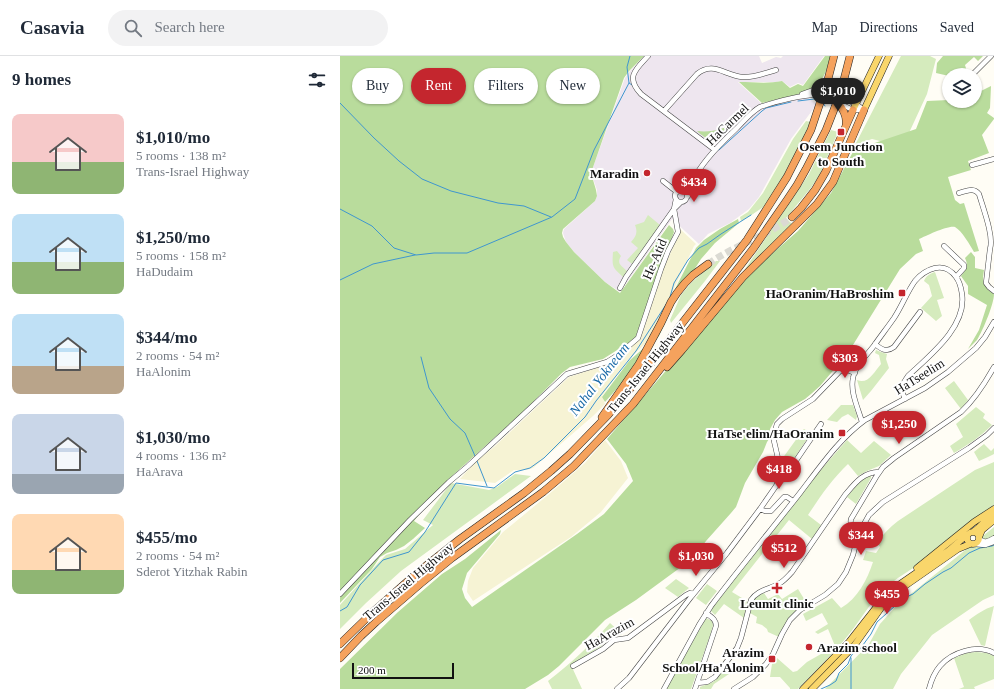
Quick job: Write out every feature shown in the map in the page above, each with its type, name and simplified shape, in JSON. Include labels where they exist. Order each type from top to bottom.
[{"type":"highway","name":"Trans-Israel Highway","points":[[340,644],[374,611],[417,573],[460,539],[524,493],[570,454],[590,435],[628,392],[747,240],[787,177],[811,130],[826,86],[834,56]]},
{"type":"highway","name":"Trans-Israel Highway","points":[[340,658],[361,636],[420,584],[452,558],[543,492],[574,466],[633,404],[753,249],[788,200],[826,130],[838,99],[850,56]]},
{"type":"highway","points":[[838,99],[846,116],[846,125]]},
{"type":"highway","points":[[792,216],[816,190],[855,107]]},
{"type":"highway","points":[[633,404],[682,350],[743,277],[817,204],[833,182],[864,110]]},
{"type":"highway","points":[[590,435],[639,364],[677,293],[685,283],[708,264]]},
{"type":"main road","points":[[855,107],[879,56]]},
{"type":"main road","points":[[864,110],[890,56]]},
{"type":"main road","points":[[838,99],[852,95],[864,88]]},
{"type":"main road","points":[[803,689],[849,642],[882,600],[893,589],[974,522],[994,509]]},
{"type":"main road","points":[[893,589],[943,555],[977,529],[994,513]]},
{"type":"main road","points":[[812,689],[854,646],[891,597],[958,549],[977,542],[982,530],[994,520]]},
{"type":"main road","points":[[970,533],[977,533],[979,537]]},
{"type":"main road","points":[[970,533],[966,539],[972,544]]},
{"type":"street","points":[[648,56],[635,70],[633,75],[632,80],[637,89],[641,94],[715,150]]},
{"type":"street","points":[[979,68],[991,56]]},
{"type":"street","points":[[664,111],[697,74],[706,68],[716,68],[732,75],[742,77],[752,77],[776,70]]},
{"type":"street","name":"HaCarmel","points":[[688,196],[690,186],[702,166],[715,150],[757,109],[794,98],[818,95],[838,99],[864,110]]},
{"type":"street","points":[[972,165],[994,158]]},
{"type":"street","points":[[663,181],[677,192]]},
{"type":"street","name":"HaCarmel","points":[[683,190],[690,186]]},
{"type":"street","points":[[620,288],[626,277],[674,209],[681,202],[686,200],[688,196],[683,190],[677,192]]},
{"type":"street","points":[[959,193],[975,190],[979,194],[992,244],[990,249],[986,283],[988,287],[994,291]]},
{"type":"street","points":[[674,209],[676,199],[675,195],[677,192]]},
{"type":"street","points":[[676,199],[677,201],[681,202]]},
{"type":"street","name":"He-Atid","points":[[340,594],[410,520],[449,482],[567,374],[607,362],[638,338],[661,269],[678,232],[674,209]]},
{"type":"street","points":[[944,246],[964,265],[964,268],[956,277]]},
{"type":"street","points":[[862,422],[853,392],[853,378],[857,367],[894,317],[916,280],[929,270],[943,268],[949,270],[959,281],[963,296],[963,306],[959,317],[948,336],[940,346],[908,376],[904,382],[902,390],[905,399]]},
{"type":"street","points":[[875,344],[882,350],[890,350],[894,347],[920,312]]},
{"type":"street","name":"HaTseelim","points":[[664,689],[711,606],[843,440],[862,422],[938,380],[976,348],[994,322]]},
{"type":"street","points":[[861,530],[852,526],[850,523],[851,519],[879,472],[887,462],[961,412],[979,391],[994,367]]},
{"type":"street","points":[[617,689],[629,678],[770,496],[781,474],[774,441],[774,434],[777,424],[782,419],[813,399],[840,371],[847,370],[855,372]]},
{"type":"street","points":[[780,467],[791,465],[795,462],[822,424]]},
{"type":"street","points":[[734,689],[753,677],[766,664],[773,654],[790,620],[800,610],[825,595],[838,584],[846,572],[853,555],[857,539],[869,515],[883,502],[969,448],[994,428]]},
{"type":"street","points":[[697,683],[708,682],[715,677],[737,648],[753,596],[787,578],[854,484],[867,473],[879,472]]},
{"type":"street","points":[[760,509],[771,511],[784,497],[787,497],[793,501]]},
{"type":"street","points":[[979,537],[981,541],[994,538]]},
{"type":"street","points":[[972,544],[985,545],[994,542]]},
{"type":"street","name":"HaArazim","points":[[573,666],[603,649],[614,640],[628,638],[686,595],[690,593],[693,594]]},
{"type":"street","points":[[695,689],[716,626],[714,620],[706,613]]},
{"type":"street","points":[[929,689],[940,666],[955,654],[973,649],[990,651],[994,653]]},
{"type":"shaded area","points":[[645,56],[759,56],[762,63],[776,57],[781,58],[783,56],[824,56],[803,85],[798,83],[790,87],[782,81],[738,82],[762,104],[804,94],[817,104],[791,139],[759,197],[749,209],[730,223],[708,234],[699,244],[672,219],[620,292],[605,282],[574,252],[566,242],[563,233],[564,229],[595,201],[597,190],[591,173],[625,78]]},
{"type":"shaded area","points":[[680,229],[696,244],[653,333],[646,343],[627,361],[602,396],[605,404],[533,468],[527,470],[514,470],[495,483],[460,479],[475,462],[494,447],[569,377],[614,361],[637,341]]},
{"type":"shaded area","points":[[605,440],[621,461],[628,478],[601,512],[571,537],[473,601],[467,592],[468,581],[473,568],[503,532],[585,463]]},
{"type":"green space","points":[[340,56],[644,56],[624,78],[591,173],[597,196],[595,201],[563,229],[562,233],[566,242],[574,252],[605,282],[620,293],[669,225],[673,229],[674,232],[635,339],[603,359],[570,367],[562,373],[527,408],[441,486],[414,521],[425,528],[404,546],[380,557],[372,569],[340,603]]},
{"type":"green space","points":[[825,56],[831,56],[820,82],[809,90],[793,96],[762,103],[739,82],[766,83],[782,81],[790,88],[798,84],[803,86]]},
{"type":"green space","points":[[901,56],[930,56],[936,59],[927,94],[908,135],[888,143],[872,139],[855,145]]},
{"type":"green space","points":[[943,56],[983,56],[978,61],[974,57],[965,65],[966,68],[942,68],[942,74],[936,73],[937,63]]},
{"type":"green space","points":[[991,86],[990,108],[987,113],[994,119],[982,135],[989,153],[968,161],[971,170],[948,177],[955,200],[960,204],[964,203],[979,251],[974,252],[963,235],[955,227],[942,229],[919,239],[923,251],[916,254],[900,269],[848,353],[820,386],[805,399],[782,412],[775,420],[770,429],[769,439],[745,483],[736,507],[692,559],[636,600],[605,620],[559,666],[548,675],[525,689],[340,689],[340,669],[398,612],[442,574],[465,559],[501,530],[500,534],[467,573],[462,589],[465,598],[472,607],[604,514],[633,481],[626,464],[607,439],[751,272],[798,231],[831,193],[854,150],[916,129],[927,101],[942,100],[942,108],[982,108],[982,90]]},
{"type":"green space","points":[[806,121],[811,122],[800,146],[773,195],[766,205],[741,221],[740,217],[748,212],[763,193],[793,139]]},
{"type":"green space","points":[[738,122],[714,144],[697,131],[718,130]]},
{"type":"green space","points":[[831,130],[838,132],[819,176],[786,218],[792,224],[737,281],[809,174]]},
{"type":"green space","points":[[648,215],[660,225],[632,264],[627,260],[638,248],[631,242],[636,234],[635,225],[644,222]]},
{"type":"green space","points":[[738,219],[739,223],[715,243],[701,259],[677,297],[659,336],[630,374],[605,402],[602,397],[629,361],[655,336],[675,289],[696,248],[704,240]]},
{"type":"green space","points":[[617,251],[621,256],[619,263],[627,271],[623,277],[615,269],[613,264],[613,252]]},
{"type":"green space","points":[[971,252],[975,257],[975,268],[984,270],[984,284],[994,294],[994,298],[977,340],[968,349],[979,330],[987,305],[968,294],[968,286],[961,276],[966,270],[967,266],[965,258]]},
{"type":"green space","points":[[716,261],[720,261],[671,323],[670,320],[681,295],[691,283]]},
{"type":"green space","points":[[935,272],[944,298],[937,300],[942,316],[936,321],[921,308],[932,296],[929,285],[924,281],[928,275]]},
{"type":"green space","points":[[876,350],[887,354],[886,359],[889,368],[863,400],[857,380],[864,381],[868,379],[881,364],[879,355],[875,353]]},
{"type":"green space","points":[[954,381],[968,400],[961,409],[945,388]]},
{"type":"green space","points":[[841,405],[853,405],[857,416],[856,420],[848,414],[837,422],[827,420]]},
{"type":"green space","points":[[976,407],[985,414],[983,418],[992,425],[974,440],[954,453],[950,446],[963,437],[956,424]]},
{"type":"green space","points":[[804,429],[809,432],[809,436],[793,460],[790,462],[784,462],[782,459]]},
{"type":"green space","points":[[847,440],[861,453],[874,441],[891,455],[879,466],[858,476],[848,464],[831,482],[808,515],[821,525],[812,539],[789,520],[732,592],[747,601],[744,618],[724,604],[715,615],[711,611],[713,607],[819,472]]},
{"type":"green space","points":[[984,444],[991,451],[994,448],[994,454],[979,461],[974,452]]},
{"type":"green space","points":[[994,462],[994,505],[925,560],[883,590],[844,640],[798,689],[790,689],[780,677],[770,677],[772,664],[777,658],[793,672],[797,671],[807,662],[835,646],[828,629],[818,634],[815,632],[828,624],[822,613],[806,621],[803,614],[832,598],[841,608],[857,594],[865,582],[873,562],[863,560],[866,551],[876,553],[880,547],[877,543],[889,528],[975,470]]},
{"type":"green space","points":[[515,474],[531,476],[401,571],[340,629],[340,605],[386,555],[405,549],[433,525],[423,520],[451,483],[489,490],[497,487]]},
{"type":"green space","points":[[867,476],[871,476],[871,478],[856,504],[847,497]]},
{"type":"green space","points":[[994,527],[994,595],[983,600],[932,635],[901,674],[893,689],[825,689],[869,644],[880,624],[897,605]]},
{"type":"green space","points":[[676,579],[689,588],[678,597],[665,588]]},
{"type":"green space","points":[[707,584],[717,591],[706,605],[696,598]]},
{"type":"green space","points":[[798,589],[806,602],[790,618],[779,637],[768,632],[762,625],[756,623],[757,617],[750,613],[752,602],[757,596],[764,593],[768,599],[778,594],[782,599]]},
{"type":"green space","points":[[994,606],[985,646],[981,645],[969,620]]},
{"type":"green space","points":[[706,618],[712,621],[713,625],[691,689],[666,689]]},
{"type":"green space","points":[[610,623],[622,634],[611,638],[600,647],[571,665],[582,689],[552,689],[548,681],[580,654]]},
{"type":"green space","points":[[967,653],[987,653],[994,656],[994,679],[974,687],[975,689],[959,689],[964,687],[954,658]]},
{"type":"green space","points":[[728,665],[735,670],[714,684],[711,689],[700,689],[700,687],[713,682]]},
{"type":"waterway","points":[[630,56],[627,67],[629,83],[632,85]]},
{"type":"waterway","points":[[340,209],[372,226],[394,248],[416,255],[434,253],[467,253],[552,217],[575,199],[594,150],[629,83]]},
{"type":"waterway","points":[[798,101],[814,99],[819,100]]},
{"type":"waterway","points":[[719,150],[766,108],[791,102]]},
{"type":"waterway","points":[[340,103],[374,138],[399,161],[422,179],[451,191],[498,203],[524,206],[551,217]]},
{"type":"waterway","name":"Nahal Yokneam","points":[[670,297],[674,283],[688,260],[699,248],[751,215]]},
{"type":"waterway","points":[[340,280],[373,264],[415,255]]},
{"type":"waterway","name":"Nahal Yokneam","points":[[340,611],[347,607],[360,585],[383,560],[409,552],[425,532],[456,483],[494,488],[515,472],[530,468],[544,458],[585,417],[636,351],[667,303]]},
{"type":"waterway","points":[[421,357],[429,388],[450,419],[465,433],[475,456]]},
{"type":"waterway","points":[[477,461],[487,486]]},
{"type":"waterway","points":[[821,689],[836,681],[839,673],[848,664],[855,651],[860,649],[871,634],[877,622],[902,599],[913,594],[925,584],[951,568],[969,553],[980,548],[994,545]]},
{"type":"waterway","points":[[851,658],[851,689]]},
{"type":"tunnel","points":[[708,264],[729,251],[772,230],[792,217]]},
{"type":"place","name":"Osem Junction to South","points":[[841,132]]},
{"type":"place","name":"Maradin","points":[[647,173]]},
{"type":"place","name":"HaOranim/HaBroshim","points":[[902,293]]},
{"type":"place","name":"HaTse'elim/HaOranim","points":[[842,433]]},
{"type":"place","name":"Leumit clinic","points":[[777,588]]},
{"type":"place","name":"Arazim school","points":[[809,647]]},
{"type":"place","name":"Arazim School/Ha'Alonim","points":[[772,659]]}]
